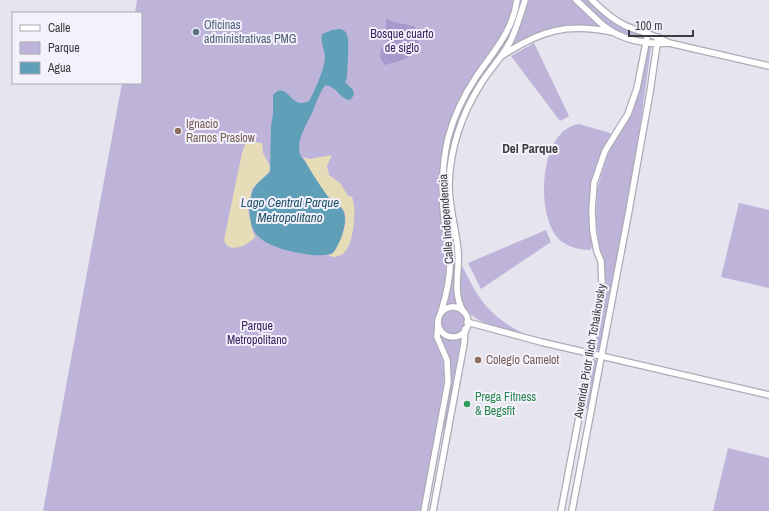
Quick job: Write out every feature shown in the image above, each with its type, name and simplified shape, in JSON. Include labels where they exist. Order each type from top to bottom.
[{"type":"street","name":"Calle Independencia","points":[[441,312],[448,284],[450,264],[449,244],[443,203],[442,174],[446,147],[455,118],[463,100],[471,86],[493,56],[511,25],[517,0]]},
{"type":"street","name":"Calle Independencia","points":[[462,311],[456,297],[458,251],[450,208],[449,184],[452,154],[462,120],[478,88],[502,56],[511,40],[525,0]]},
{"type":"street","points":[[576,0],[612,32],[623,37],[646,42],[658,44],[669,43]]},
{"type":"street","points":[[592,0],[616,21],[658,37],[669,43],[769,66]]},
{"type":"street","points":[[502,56],[528,40],[566,28],[593,28],[612,32]]},
{"type":"street","name":"Avenida Piotr Ilich Tchaikovsky","points":[[561,511],[591,354],[602,277],[593,231],[592,210],[594,184],[605,151],[628,114],[637,88],[648,33]]},
{"type":"street","name":"Avenida Piotr Ilich Tchaikovsky","points":[[572,511],[637,168],[658,37]]},
{"type":"street","points":[[455,118],[462,120]]},
{"type":"street","points":[[424,511],[448,382],[447,360],[437,337],[439,315],[447,308],[453,307],[462,311],[466,316],[467,322],[433,511]]},
{"type":"street","points":[[467,322],[591,354],[769,395]]},
{"type":"street","points":[[438,323],[443,333],[450,336],[457,336],[466,329]]},
{"type":"green space","name":"Parque Metropolitano","points":[[137,0],[514,0],[511,13],[501,37],[464,91],[457,106],[447,135],[441,164],[439,195],[446,271],[443,296],[434,327],[434,336],[443,359],[444,381],[421,511],[43,511],[122,84],[142,84],[142,12],[135,12]]},
{"type":"green space","points":[[519,0],[523,0],[510,39],[461,118],[459,117],[470,92],[507,38],[517,13]]},
{"type":"green space","points":[[528,0],[571,0],[600,27],[566,27],[511,47]]},
{"type":"green space","points":[[582,0],[588,0],[602,13],[623,28],[645,34],[644,40],[621,33],[607,25]]},
{"type":"green space","name":"Bosque cuarto de siglo","points":[[386,19],[415,27],[419,45],[406,59],[385,65],[380,58],[381,49],[386,42]]},
{"type":"green space","points":[[534,43],[569,116],[560,121],[511,56]]},
{"type":"green space","points":[[648,46],[651,47],[638,142],[600,351],[594,349],[602,302],[605,269],[599,245],[596,221],[597,189],[608,153],[633,107],[640,87]]},
{"type":"green space","points":[[456,119],[460,121],[448,184],[456,251],[454,296],[458,306],[452,304],[445,307],[451,266],[443,185],[445,158]]},
{"type":"green space","points":[[579,124],[610,133],[611,135],[603,149],[591,189],[590,216],[592,247],[590,250],[572,247],[557,237],[550,225],[544,191],[545,173],[549,156],[556,141],[566,130]]},
{"type":"green space","points":[[739,203],[769,210],[769,288],[721,277]]},
{"type":"green space","points":[[546,230],[551,242],[481,289],[468,263]]},
{"type":"green space","points":[[461,264],[475,290],[487,307],[504,322],[526,335],[486,324],[469,313],[463,305],[458,292]]},
{"type":"green space","points":[[453,310],[461,314],[465,322],[461,330],[453,334],[445,330],[441,322],[445,314]]},
{"type":"green space","points":[[439,332],[448,337],[457,339],[463,334],[446,429],[442,427],[450,364],[440,342]]},
{"type":"green space","points":[[592,359],[598,360],[589,409],[583,408]]},
{"type":"green space","points":[[728,448],[769,458],[769,511],[713,511]]},
{"type":"sand","points":[[246,141],[262,143],[263,153],[270,166],[269,172],[252,189],[248,210],[255,237],[248,243],[234,248],[226,245],[224,240],[242,153]]},
{"type":"sand","points":[[332,155],[327,166],[329,175],[340,183],[348,196],[352,197],[354,202],[354,226],[350,242],[344,253],[335,257],[328,256],[336,248],[342,235],[345,222],[344,211],[341,206],[323,190],[303,157],[309,159]]},
{"type":"water","name":"Lago Central Parque Metropolitano","points":[[340,29],[347,34],[348,38],[347,78],[345,82],[353,90],[354,95],[350,100],[344,98],[333,88],[326,85],[323,88],[301,136],[299,149],[300,155],[326,194],[342,209],[344,213],[345,225],[341,238],[333,253],[320,255],[294,252],[271,245],[257,235],[250,220],[251,195],[254,187],[270,172],[273,95],[278,91],[282,91],[297,102],[303,103],[309,101],[324,66],[325,56],[321,39],[322,34]]},
{"type":"place","name":"Oficinas administrativas PMG","points":[[196,32]]},
{"type":"place","name":"Ignacio Ramos Praslow","points":[[178,131]]},
{"type":"place","name":"Colegio Camelot","points":[[478,360]]},
{"type":"place","name":"Prega Fitness & Begsfit","points":[[467,404]]},
{"type":"district","name":"Del Parque","points":[[530,148]]}]
